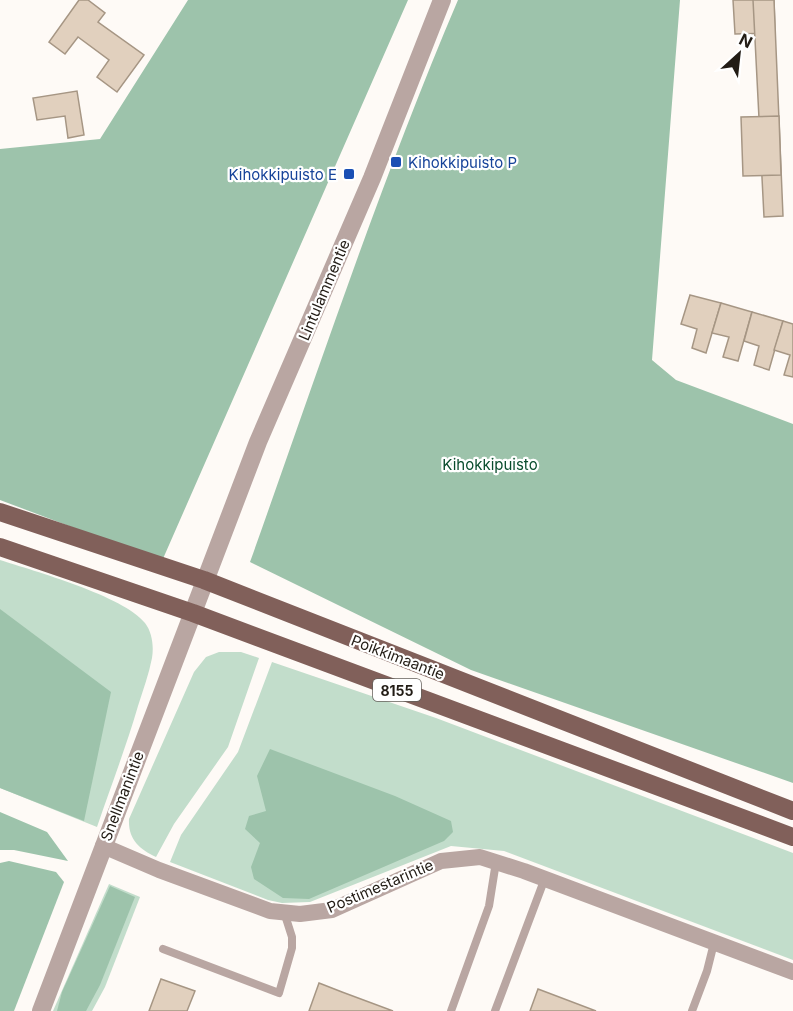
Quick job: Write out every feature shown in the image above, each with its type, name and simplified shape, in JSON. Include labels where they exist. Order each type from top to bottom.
[{"type":"main road","name":"Poikkimaantie","points":[[0,512],[204,580],[793,812]]},
{"type":"main road","name":"Poikkimaantie","points":[[0,547],[193,613],[793,837]]},
{"type":"street","name":"Lintulammentie","points":[[204,580],[258,442],[372,178],[442,0]]},
{"type":"street","name":"Snellmanintie","points":[[41,1011],[204,580]]},
{"type":"street","name":"Postimestarintie","points":[[103,846],[159,870],[270,911],[300,914],[332,910],[441,861],[480,857],[544,878],[793,972]]},
{"type":"lane","points":[[451,1011],[489,906],[496,862]]},
{"type":"lane","points":[[495,1011],[544,878]]},
{"type":"lane","points":[[163,949],[279,993],[292,948],[292,938],[284,912]]},
{"type":"lane","points":[[692,1011],[714,943]]},
{"type":"green space","points":[[188,0],[408,0],[162,561],[0,500],[0,149],[100,139]]},
{"type":"green space","name":"Kihokkipuisto","points":[[458,0],[680,0],[652,360],[676,380],[793,424],[793,783],[471,670],[250,562],[376,209]]},
{"type":"green space","points":[[0,560],[99,594],[118,603],[145,623],[152,639],[153,649],[149,670],[97,827],[0,788]]},
{"type":"green space","points":[[0,609],[111,692],[84,821],[0,788]]},
{"type":"green space","points":[[219,652],[241,652],[259,658],[228,747],[174,824],[156,857],[136,843],[130,832],[129,819],[194,672],[206,657]]},
{"type":"green space","points":[[272,662],[436,718],[793,853],[793,960],[504,851],[451,846],[310,902],[282,903],[268,900],[170,862],[181,835],[238,752]]},
{"type":"green space","points":[[270,749],[395,796],[451,821],[453,832],[444,841],[309,899],[283,898],[254,879],[251,867],[260,843],[245,829],[249,816],[266,811],[257,776]]},
{"type":"green space","points":[[0,812],[47,832],[68,861],[14,850],[0,850]]},
{"type":"green space","points":[[9,861],[56,872],[64,882],[14,1011],[0,1011],[0,863]]},
{"type":"green space","points":[[109,884],[140,897],[105,987],[92,1011],[53,1011]]},
{"type":"green space","points":[[110,886],[135,897],[100,985],[86,1011],[57,1011],[62,992]]},
{"type":"building","points":[[79,0],[88,0],[105,13],[98,22],[144,55],[117,92],[97,77],[109,60],[78,37],[65,54],[49,42]]},
{"type":"building","points":[[733,0],[774,0],[775,33],[735,34]]},
{"type":"building","points":[[753,0],[774,0],[783,216],[764,217]]},
{"type":"building","points":[[77,91],[84,135],[68,138],[65,116],[37,120],[33,98]]},
{"type":"building","points":[[779,116],[781,175],[743,176],[741,117]]},
{"type":"building","points":[[690,295],[721,303],[706,353],[692,348],[697,329],[681,324]]},
{"type":"building","points":[[721,303],[752,312],[738,361],[723,357],[729,337],[712,333]]},
{"type":"building","points":[[752,312],[783,321],[769,370],[754,365],[759,346],[744,341]]},
{"type":"building","points":[[783,321],[793,324],[793,377],[784,375],[790,355],[774,350]]},
{"type":"building","points":[[161,979],[195,991],[187,1011],[149,1011]]},
{"type":"building","points":[[319,983],[342,992],[393,1011],[309,1011]]},
{"type":"building","points":[[538,989],[596,1011],[530,1011]]},
{"type":"place","name":"Kihokkipuisto P","points":[[396,162]]},
{"type":"place","name":"Kihokkipuisto E","points":[[349,174]]}]
